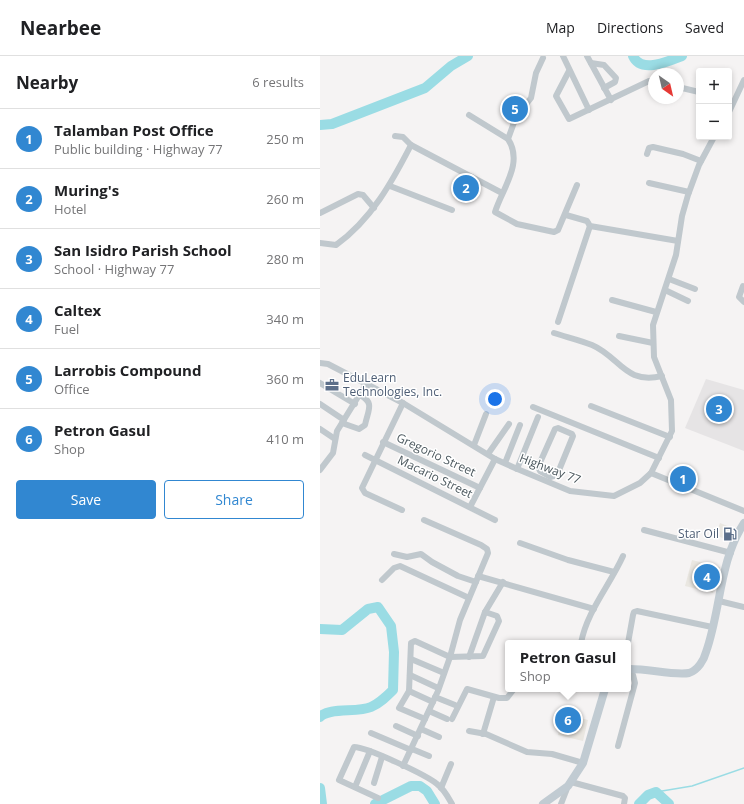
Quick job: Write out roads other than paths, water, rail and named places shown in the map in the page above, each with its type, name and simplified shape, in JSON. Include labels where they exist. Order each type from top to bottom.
[{"type":"main road","points":[[631,669],[642,668],[689,673],[700,665],[706,653],[731,553],[744,523]]},
{"type":"main road","points":[[543,804],[570,784],[583,763],[599,703],[604,692]]},
{"type":"street","points":[[563,56],[589,110]]},
{"type":"street","points":[[587,56],[611,100]]},
{"type":"street","points":[[508,139],[516,116],[531,98],[536,73],[543,58]]},
{"type":"street","points":[[591,63],[604,65],[616,78],[615,82],[604,88]]},
{"type":"street","points":[[569,71],[556,93],[569,119],[648,82]]},
{"type":"street","points":[[732,101],[744,80]]},
{"type":"street","points":[[684,88],[696,91]]},
{"type":"street","points":[[469,115],[508,139],[513,148],[512,172],[495,212],[517,224],[554,232],[558,230],[566,215],[577,185]]},
{"type":"street","points":[[395,136],[403,137],[411,145],[502,193]]},
{"type":"street","name":"Highway 77","points":[[320,363],[328,364],[403,403],[495,459],[517,469],[550,480],[570,491],[614,496],[640,483],[651,473],[670,438],[673,414],[671,400],[654,357],[653,325],[656,312],[669,279],[682,216],[689,192],[701,161],[712,140]]},
{"type":"street","points":[[320,243],[336,244],[374,208],[390,186],[411,145]]},
{"type":"street","points":[[647,154],[649,148],[653,147],[683,154],[701,161]]},
{"type":"street","points":[[649,183],[689,192]]},
{"type":"street","points":[[390,186],[452,210]]},
{"type":"street","points":[[320,213],[358,194],[374,208]]},
{"type":"street","points":[[566,215],[587,221],[590,226],[678,241]]},
{"type":"street","points":[[558,322],[590,226]]},
{"type":"street","points":[[669,279],[695,289]]},
{"type":"street","points":[[744,286],[739,297],[744,302]]},
{"type":"street","points":[[665,290],[688,301]]},
{"type":"street","points":[[612,300],[656,312]]},
{"type":"street","points":[[554,333],[593,346],[627,371],[641,377],[649,379],[662,376]]},
{"type":"street","points":[[619,336],[653,343]]},
{"type":"street","points":[[320,383],[355,404]]},
{"type":"street","points":[[320,470],[333,453],[335,439],[343,422],[366,384]]},
{"type":"street","points":[[320,404],[343,422],[359,429],[365,425],[370,403],[368,399],[360,395]]},
{"type":"street","points":[[402,510],[362,491],[362,488],[403,403]]},
{"type":"street","points":[[590,406],[670,438]]},
{"type":"street","points":[[533,407],[659,458]]},
{"type":"street","points":[[474,445],[486,414]]},
{"type":"street","points":[[517,469],[538,417]]},
{"type":"street","points":[[488,454],[509,424]]},
{"type":"street","points":[[505,463],[520,425]]},
{"type":"street","points":[[558,428],[572,434],[573,436],[557,475],[550,480],[538,468],[555,429],[558,428]]},
{"type":"street","points":[[320,429],[335,439]]},
{"type":"street","name":"Gregorio Street","points":[[383,442],[480,488]]},
{"type":"street","name":"Macario Street","points":[[365,455],[495,520]]},
{"type":"street","points":[[470,507],[495,459]]},
{"type":"street","points":[[651,473],[744,511]]},
{"type":"street","points":[[403,766],[412,750],[434,699],[450,657],[456,632],[488,553],[487,549],[424,520]]},
{"type":"street","points":[[644,530],[731,553]]},
{"type":"street","points":[[520,543],[568,560],[614,572]]},
{"type":"street","points":[[394,554],[407,557],[421,554],[432,562],[458,576],[502,582],[594,609]]},
{"type":"street","points":[[582,640],[583,632],[594,609],[614,572],[617,570],[623,556]]},
{"type":"street","points":[[382,580],[394,568],[400,566],[469,598]]},
{"type":"street","points":[[469,658],[485,612],[502,582]]},
{"type":"street","points":[[719,602],[744,607]]},
{"type":"street","points":[[629,640],[633,615],[634,612],[637,611],[712,627]]},
{"type":"street","points":[[425,719],[399,708],[409,691],[411,643],[415,641],[450,657],[469,658],[483,656],[498,621],[497,616],[485,612]]},
{"type":"street","points":[[411,659],[444,673]]},
{"type":"street","points":[[618,746],[635,683],[631,673]]},
{"type":"street","points":[[410,675],[438,688]]},
{"type":"street","points":[[429,711],[449,719],[467,689],[494,697],[507,698],[512,692]]},
{"type":"street","points":[[409,691],[455,705]]},
{"type":"street","points":[[483,734],[494,697]]},
{"type":"street","points":[[396,726],[418,736]]},
{"type":"street","points":[[421,729],[439,737]]},
{"type":"street","points":[[469,731],[483,734],[527,752],[552,754],[583,763]]},
{"type":"street","points":[[371,733],[429,756]]},
{"type":"street","points":[[378,798],[340,781],[339,778],[354,747],[382,757],[429,779],[441,788],[452,804]]},
{"type":"street","points":[[355,787],[370,752]]},
{"type":"street","points":[[374,783],[382,757]]},
{"type":"street","points":[[441,788],[451,764]]},
{"type":"street","points":[[561,804],[570,784],[623,796],[625,798],[624,804]]},
{"type":"waterway","points":[[320,125],[332,124],[425,88],[451,66],[468,56]]},
{"type":"waterway","points":[[633,56],[642,64],[649,65],[656,65],[682,56]]},
{"type":"waterway","points":[[320,629],[342,630],[368,609],[378,607],[391,626],[394,652],[393,690],[377,704],[371,707],[358,710],[330,712],[320,717]]},
{"type":"waterway","points":[[656,792],[692,786],[744,768]]},
{"type":"waterway","points":[[375,804],[411,786],[420,786],[427,791],[435,804]]},
{"type":"waterway","points":[[320,788],[322,804]]},
{"type":"waterway","points":[[639,804],[648,795],[656,792],[669,804]]},
{"type":"place","name":"Larrobis Compound","points":[[515,109]]},
{"type":"place","name":"Muring's","points":[[466,188]]},
{"type":"place","name":"EduLearn Technologies, Inc.","points":[[332,385]]},
{"type":"place","name":"San Isidro Parish School","points":[[719,409]]},
{"type":"place","name":"Talamban Post Office","points":[[683,479]]},
{"type":"place","name":"Star Oil","points":[[730,534]]},
{"type":"place","name":"Caltex","points":[[707,577]]},
{"type":"place","name":"Petron Gasul","points":[[568,720]]}]
